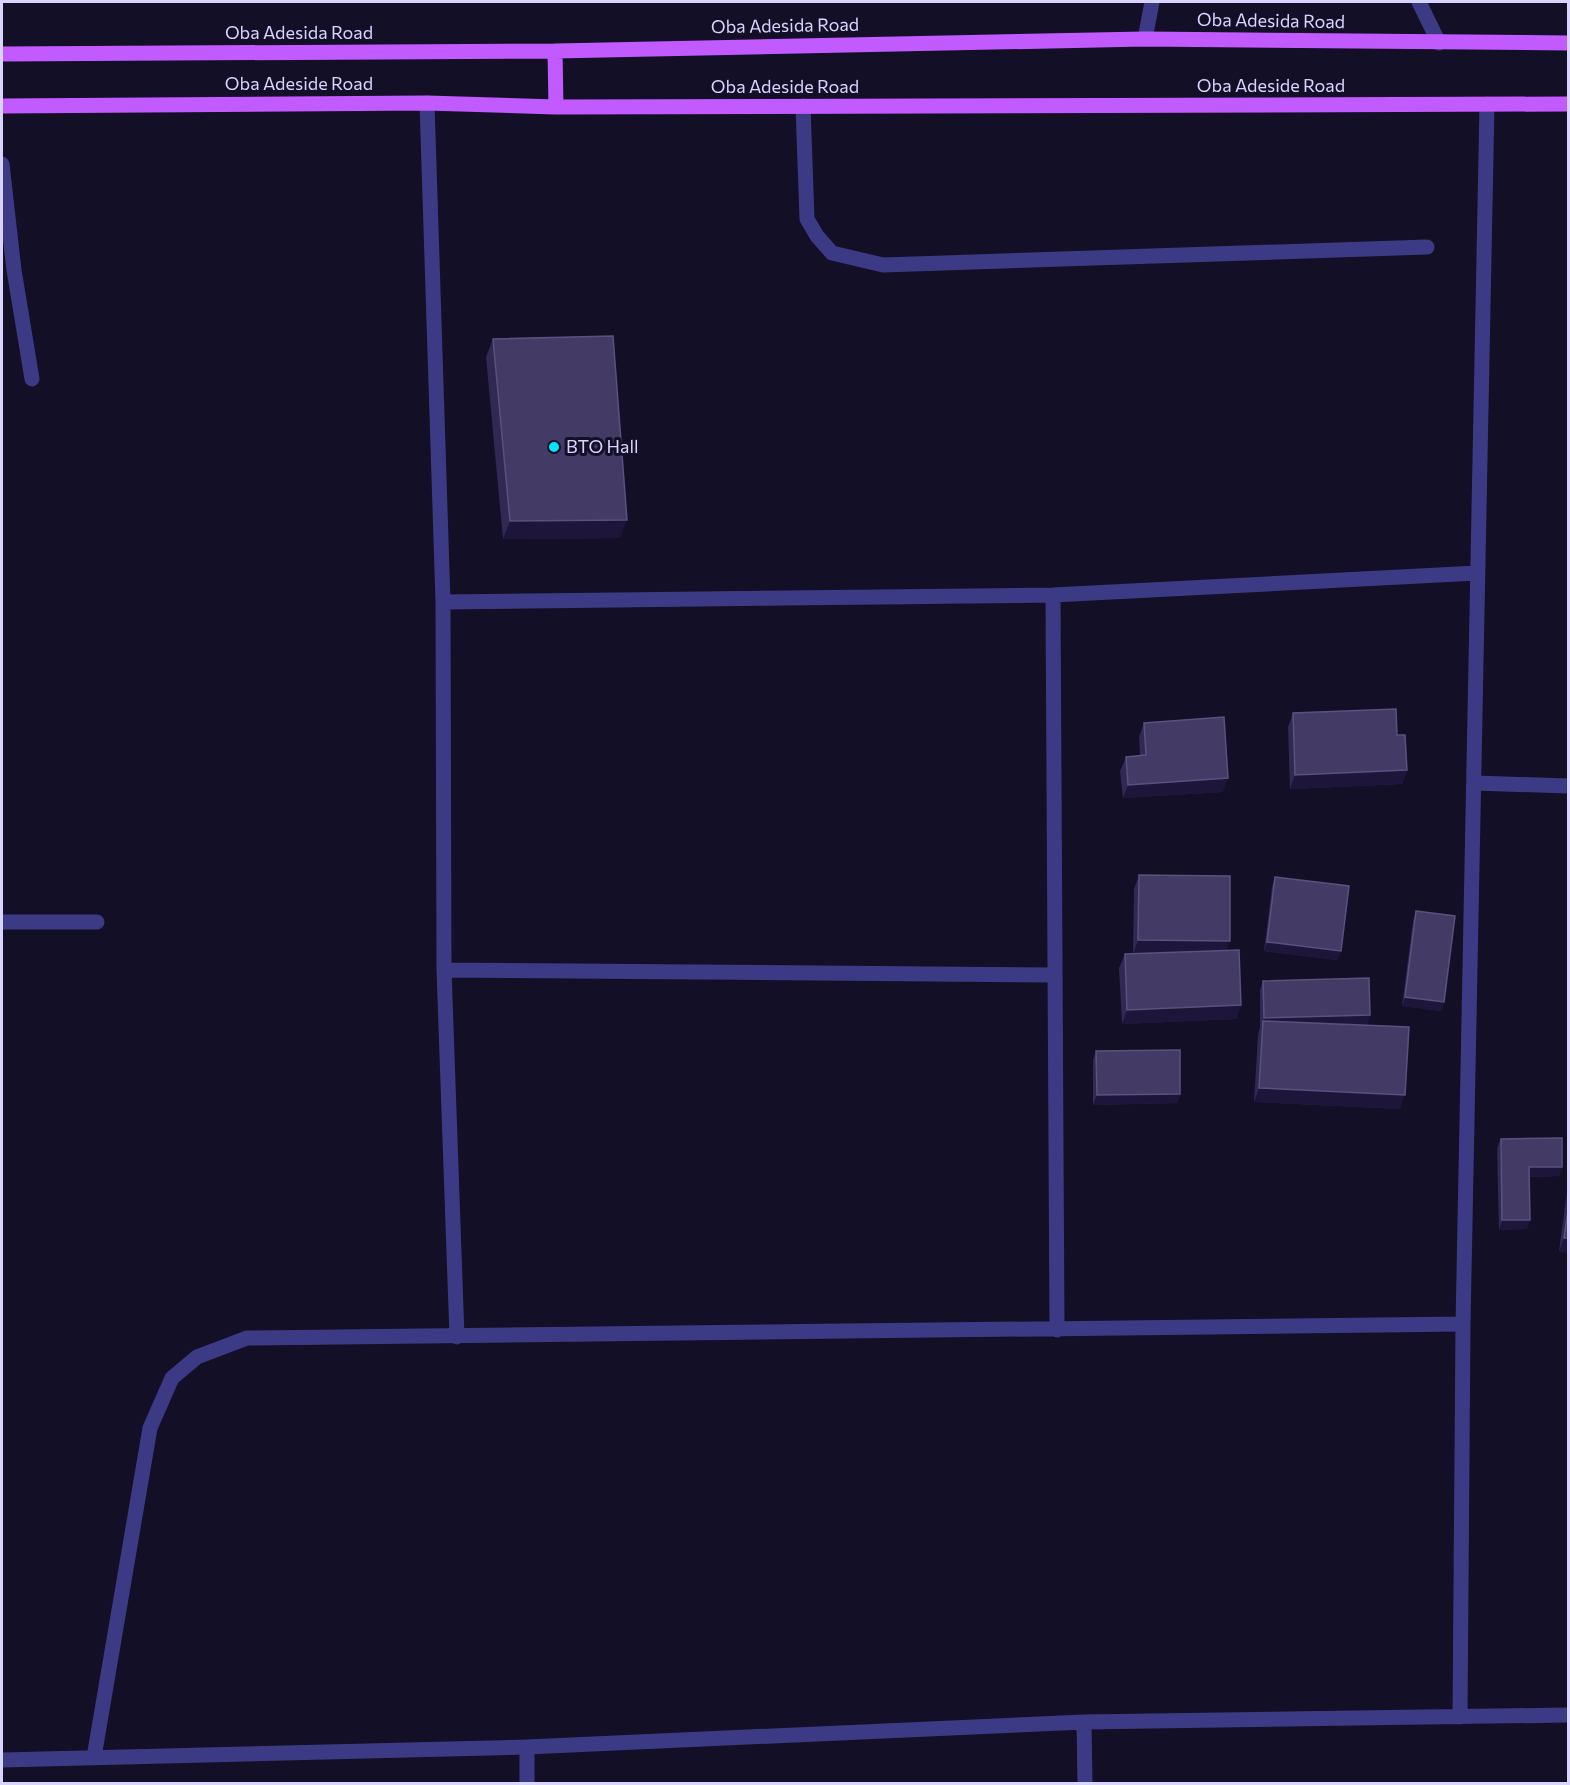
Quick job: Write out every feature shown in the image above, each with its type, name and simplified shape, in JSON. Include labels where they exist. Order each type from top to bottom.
[{"type":"main road","name":"Oba Adesida Road","points":[[2,54],[555,51],[1145,39],[1569,43]]},
{"type":"main road","points":[[555,51],[555,107]]},
{"type":"main road","name":"Oba Adeside Road","points":[[2,106],[427,103],[555,107],[1569,104]]},
{"type":"street","points":[[1145,39],[1152,2]]},
{"type":"street","points":[[1419,2],[1439,43]]},
{"type":"street","points":[[427,103],[443,602],[444,970],[457,1337]]},
{"type":"street","points":[[1460,1717],[1464,1324],[1487,105]]},
{"type":"street","points":[[803,106],[807,219],[817,236],[832,253],[883,265],[1427,246]]},
{"type":"street","points":[[2,164],[14,270],[32,379]]},
{"type":"street","points":[[443,602],[1053,595],[1477,573]]},
{"type":"street","points":[[1053,595],[1057,1330]]},
{"type":"street","points":[[1475,783],[1569,786]]},
{"type":"street","points":[[2,922],[98,922]]},
{"type":"street","points":[[444,970],[1054,975]]},
{"type":"street","points":[[94,1757],[150,1428],[172,1378],[196,1357],[247,1338],[1464,1324]]},
{"type":"street","points":[[2,1760],[527,1747],[1084,1722],[1569,1715]]},
{"type":"street","points":[[1084,1722],[1085,1784]]},
{"type":"street","points":[[527,1747],[527,1784]]},
{"type":"building","name":"BTO Hall","points":[[613,336],[627,520],[510,521],[493,339]]},
{"type":"building","points":[[1396,709],[1397,735],[1405,735],[1407,770],[1295,775],[1293,713]]},
{"type":"building","points":[[1224,717],[1228,778],[1128,785],[1126,757],[1146,755],[1144,723]]},
{"type":"building","points":[[1139,875],[1230,876],[1230,941],[1138,940]]},
{"type":"building","points":[[1275,877],[1349,886],[1341,951],[1267,942]]},
{"type":"building","points":[[1416,911],[1455,916],[1444,1002],[1405,997]]},
{"type":"building","points":[[1239,950],[1241,1005],[1127,1010],[1125,954]]},
{"type":"building","points":[[1369,978],[1370,1015],[1264,1018],[1263,981]]},
{"type":"building","points":[[1263,1021],[1409,1027],[1405,1095],[1259,1088]]},
{"type":"building","points":[[1180,1050],[1180,1094],[1097,1095],[1096,1051]]},
{"type":"building","points":[[1562,1138],[1562,1167],[1529,1167],[1530,1220],[1502,1220],[1501,1139]]},
{"type":"building","points":[[1569,1204],[1569,1238],[1564,1238]]},
{"type":"place","name":"BTO Hall","points":[[554,447]]}]
